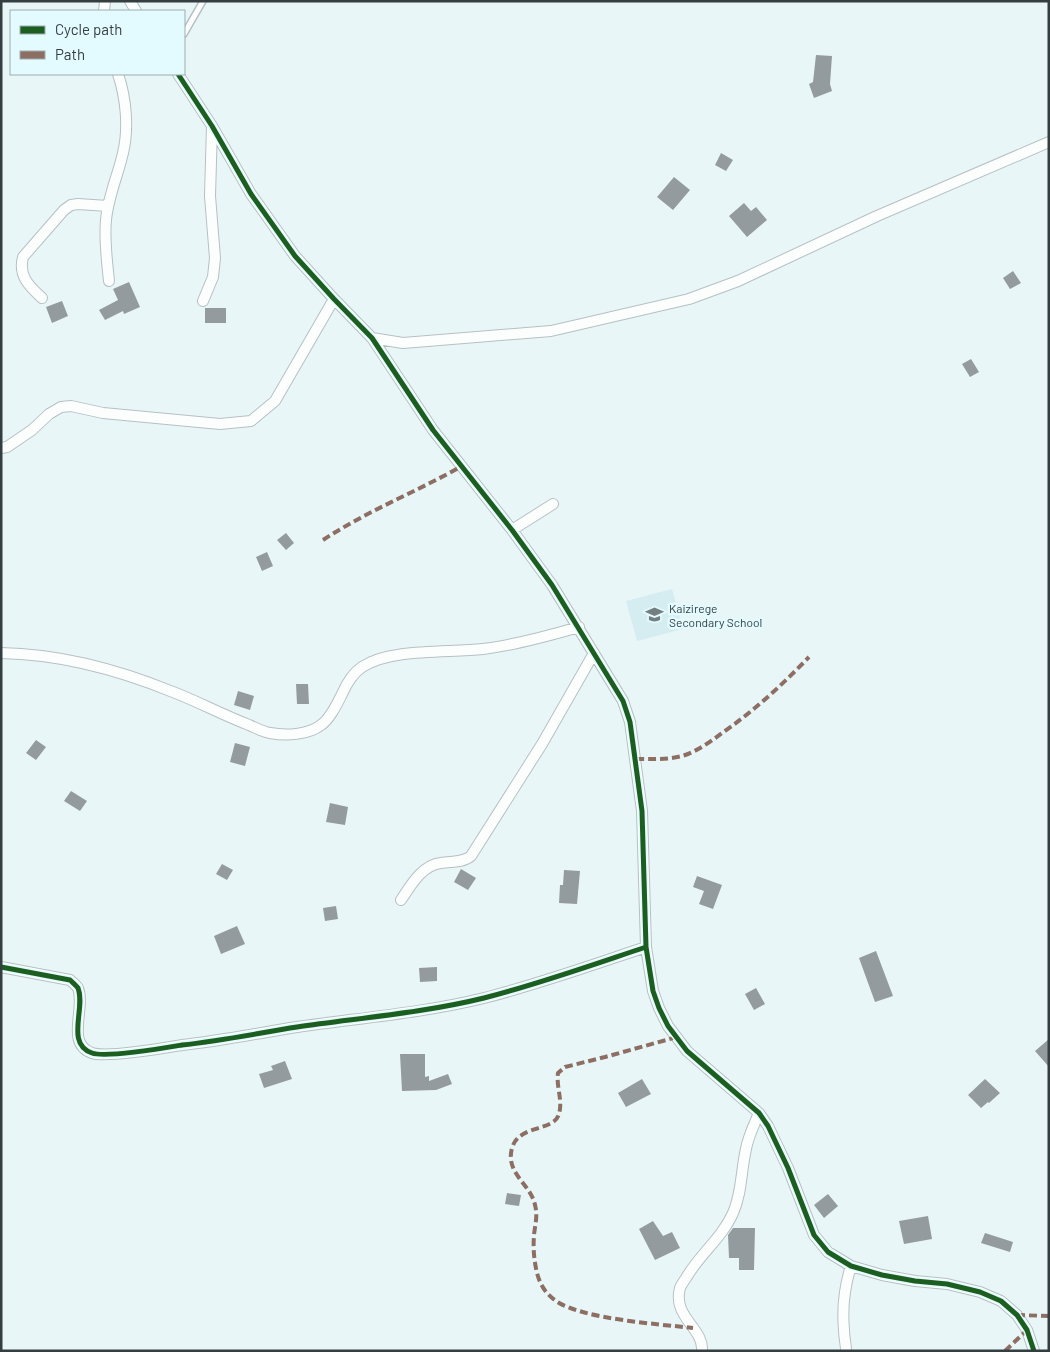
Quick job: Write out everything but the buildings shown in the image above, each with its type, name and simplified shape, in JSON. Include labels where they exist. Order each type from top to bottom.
[{"type":"street","points":[[109,281],[106,221],[108,206],[124,152],[126,128],[126,102],[118,75]]},
{"type":"street","points":[[179,75],[212,126],[251,194],[295,256],[372,338],[433,430],[487,501],[512,530],[552,585],[623,701],[632,730],[642,811],[646,946],[653,991],[668,1026],[687,1051],[758,1113],[768,1126],[788,1168],[814,1235],[828,1252],[851,1266],[890,1276],[947,1284],[980,1292],[1001,1301],[1018,1315],[1027,1330],[1034,1351]]},
{"type":"street","points":[[203,300],[213,276],[215,258],[210,196],[212,126]]},
{"type":"street","points":[[372,338],[403,343],[550,330],[689,299],[738,282],[877,216],[1049,142]]},
{"type":"street","points":[[42,298],[28,285],[22,274],[20,265],[29,248],[50,228],[64,210],[71,205],[108,206]]},
{"type":"street","points":[[1,448],[7,447],[32,430],[49,414],[61,407],[71,406],[103,413],[212,423],[251,420],[275,401],[334,299]]},
{"type":"street","points":[[512,530],[553,504]]},
{"type":"street","points":[[1,653],[69,660],[123,673],[174,692],[270,733],[293,734],[306,733],[322,725],[335,708],[346,685],[360,667],[379,658],[396,654],[485,648],[547,636],[579,627]]},
{"type":"street","points":[[401,900],[413,882],[427,868],[438,863],[468,859],[478,847],[542,744],[594,653]]},
{"type":"street","points":[[1,967],[70,980],[78,987],[80,998],[78,1041],[82,1048],[93,1054],[120,1053],[209,1042],[297,1027],[378,1017],[482,998],[547,980],[646,946]]},
{"type":"street","points":[[702,1351],[702,1342],[699,1334],[684,1317],[680,1304],[680,1288],[691,1269],[718,1236],[732,1214],[739,1197],[746,1147],[758,1113]]},
{"type":"street","points":[[846,1351],[843,1301],[851,1266]]},
{"type":"lane","points":[[185,32],[203,1]]},
{"type":"shaded area","name":"Kaizirege Secondary School","points":[[672,589],[683,629],[637,641],[626,601]]},
{"type":"marked path","points":[[323,540],[357,520],[462,466]]},
{"type":"marked path","points":[[636,759],[676,757],[703,746],[756,707],[809,657]]},
{"type":"marked path","points":[[677,1037],[565,1067],[558,1073],[560,1109],[556,1120],[551,1124],[522,1135],[516,1140],[512,1148],[511,1157],[515,1172],[529,1191],[535,1205],[535,1264],[540,1281],[549,1295],[556,1301],[583,1312],[641,1322],[693,1328]]},
{"type":"marked path","points":[[1017,1315],[1049,1316]]},
{"type":"marked path","points":[[1005,1351],[1027,1330]]},
{"type":"cycle path","points":[[179,75],[212,126],[251,194],[295,256],[372,338],[433,430],[512,530],[552,585],[623,701],[630,722],[642,811],[646,947],[653,991],[668,1026],[687,1051],[759,1113],[768,1126],[788,1168],[814,1235],[828,1252],[851,1266],[882,1275],[947,1284],[980,1292],[1001,1301],[1017,1315],[1027,1330],[1034,1351]]},
{"type":"cycle path","points":[[1,967],[70,980],[78,988],[80,996],[78,1025],[80,1042],[84,1048],[92,1053],[109,1054],[136,1052],[461,1003],[525,987],[646,947]]},
{"type":"place","name":"Kaizirege Secondary School","points":[[655,615]]}]
